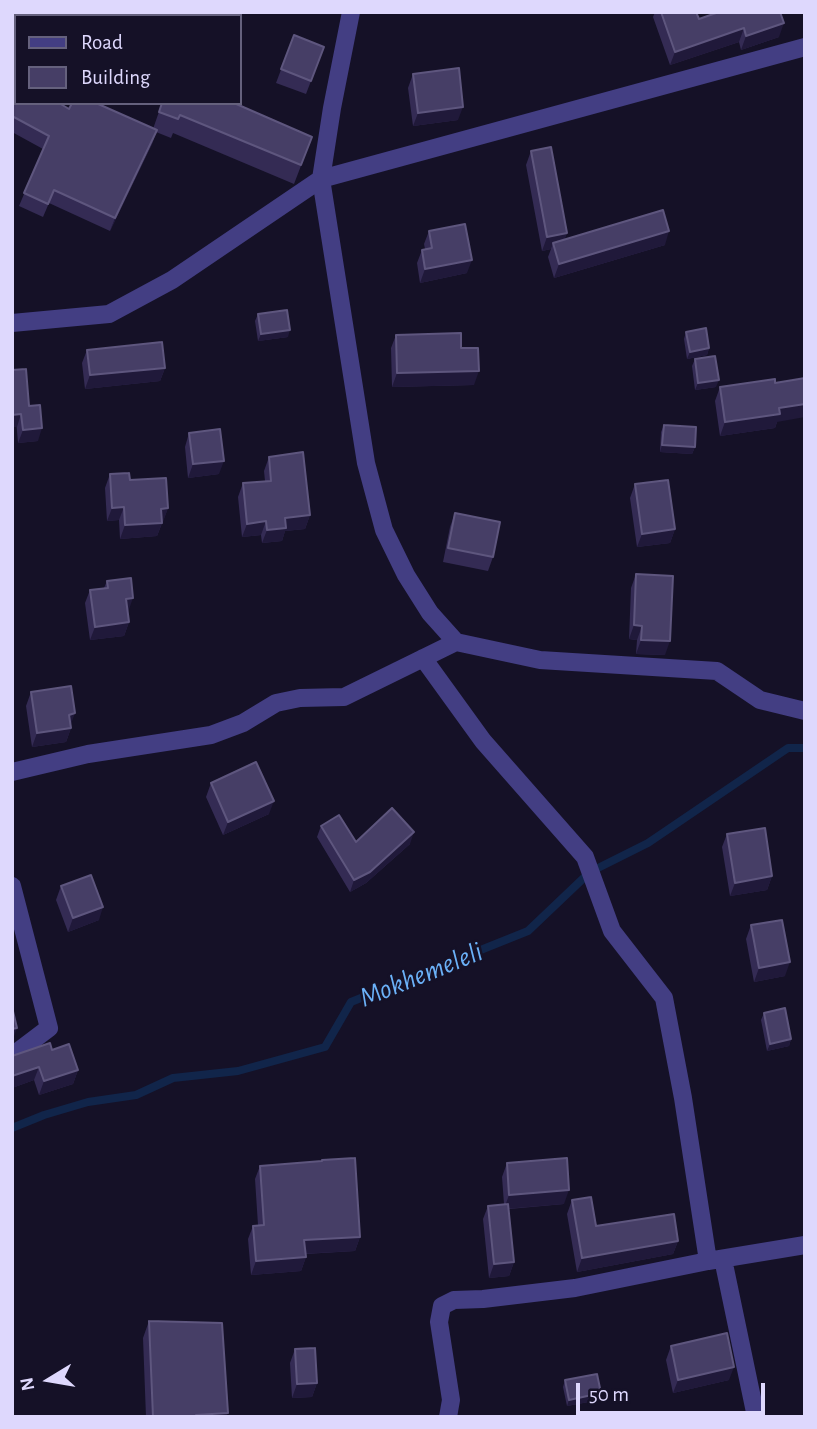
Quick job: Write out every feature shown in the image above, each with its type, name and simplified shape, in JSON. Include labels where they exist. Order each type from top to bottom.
[{"type":"street","points":[[351,12],[321,179],[366,463],[384,530],[430,613],[456,642],[540,660],[717,671],[760,700],[805,711]]},
{"type":"street","points":[[12,323],[109,314],[172,280],[321,179],[805,47]]},
{"type":"street","points":[[12,772],[88,754],[211,735],[243,723],[276,704],[300,698],[344,697],[456,642]]},
{"type":"street","points":[[423,658],[483,741],[584,857],[612,932],[664,998],[716,1260],[756,1417]]},
{"type":"street","points":[[12,886],[49,1028],[12,1056]]},
{"type":"street","points":[[448,1417],[451,1400],[439,1322],[442,1306],[454,1300],[483,1300],[575,1288],[805,1245]]},
{"type":"building","points":[[88,12],[136,12],[135,14],[87,14]]},
{"type":"building","points":[[661,12],[696,12],[699,19],[719,12],[780,12],[784,23],[746,36],[744,28],[675,52]]},
{"type":"building","points":[[294,35],[324,47],[311,81],[281,69]]},
{"type":"building","points":[[459,68],[463,107],[418,113],[413,74]]},
{"type":"building","points":[[12,78],[14,105],[62,105],[69,109],[71,105],[101,105],[157,130],[115,218],[54,190],[48,204],[24,193],[49,136],[12,116]]},
{"type":"building","points":[[161,105],[239,105],[312,137],[301,165],[180,115],[178,119],[159,112]]},
{"type":"building","points":[[551,147],[567,233],[547,237],[531,151]]},
{"type":"building","points":[[663,210],[669,231],[559,264],[553,243]]},
{"type":"building","points":[[465,224],[472,260],[425,269],[422,250],[432,248],[429,231]]},
{"type":"building","points":[[287,310],[290,330],[261,334],[258,314]]},
{"type":"building","points":[[706,328],[709,348],[690,352],[686,332]]},
{"type":"building","points":[[461,333],[461,348],[478,348],[479,371],[397,373],[396,335]]},
{"type":"building","points":[[162,342],[165,368],[90,375],[87,350]]},
{"type":"building","points":[[715,356],[719,380],[698,383],[695,359]]},
{"type":"building","points":[[26,369],[29,406],[40,405],[42,428],[23,430],[21,414],[12,415],[12,370]]},
{"type":"building","points":[[805,378],[805,404],[779,408],[780,414],[725,422],[720,387],[775,379],[775,383]]},
{"type":"building","points":[[664,425],[696,427],[695,447],[662,445]]},
{"type":"building","points":[[220,429],[224,461],[193,464],[189,433]]},
{"type":"building","points":[[303,452],[310,515],[285,518],[286,528],[267,530],[266,521],[247,524],[243,483],[271,481],[269,457]]},
{"type":"building","points":[[129,473],[130,480],[166,478],[168,508],[161,509],[162,523],[125,525],[124,507],[112,508],[110,474]]},
{"type":"building","points":[[668,480],[675,529],[642,534],[635,484]]},
{"type":"building","points":[[455,513],[500,522],[493,557],[448,548]]},
{"type":"building","points":[[636,574],[673,576],[670,641],[641,640],[642,626],[634,625]]},
{"type":"building","points":[[131,578],[133,598],[126,599],[129,622],[95,627],[90,590],[108,588],[107,581]]},
{"type":"building","points":[[71,686],[75,713],[69,715],[71,728],[37,733],[31,692]]},
{"type":"building","points":[[256,762],[274,801],[228,822],[211,783]]},
{"type":"building","points":[[392,808],[414,832],[370,872],[354,880],[321,826],[339,815],[356,842]]},
{"type":"building","points":[[765,828],[772,876],[735,883],[727,834]]},
{"type":"building","points":[[91,875],[103,907],[73,918],[61,886]]},
{"type":"building","points":[[782,920],[790,962],[759,968],[751,925]]},
{"type":"building","points":[[12,1007],[17,1028],[12,1029]]},
{"type":"building","points":[[785,1008],[791,1039],[770,1044],[764,1013]]},
{"type":"building","points":[[50,1043],[52,1050],[69,1044],[78,1070],[44,1081],[39,1067],[12,1076],[12,1056]]},
{"type":"building","points":[[355,1158],[360,1237],[304,1240],[306,1257],[256,1261],[253,1226],[264,1225],[260,1166]]},
{"type":"building","points":[[567,1158],[569,1190],[509,1195],[507,1163]]},
{"type":"building","points":[[591,1197],[596,1226],[674,1214],[678,1241],[582,1258],[572,1200]]},
{"type":"building","points":[[508,1204],[514,1262],[494,1264],[488,1206]]},
{"type":"building","points":[[149,1321],[222,1323],[228,1413],[196,1417],[153,1417]]},
{"type":"building","points":[[727,1333],[734,1367],[678,1380],[671,1346]]},
{"type":"building","points":[[315,1348],[317,1383],[297,1384],[295,1349]]},
{"type":"building","points":[[597,1374],[601,1393],[569,1400],[565,1380]]},
{"type":"waterway","name":"Mokhemeleli","points":[[12,1128],[88,1102],[136,1095],[173,1078],[238,1071],[325,1047],[351,1002],[528,931],[590,872],[648,843],[788,748],[805,748]]}]
